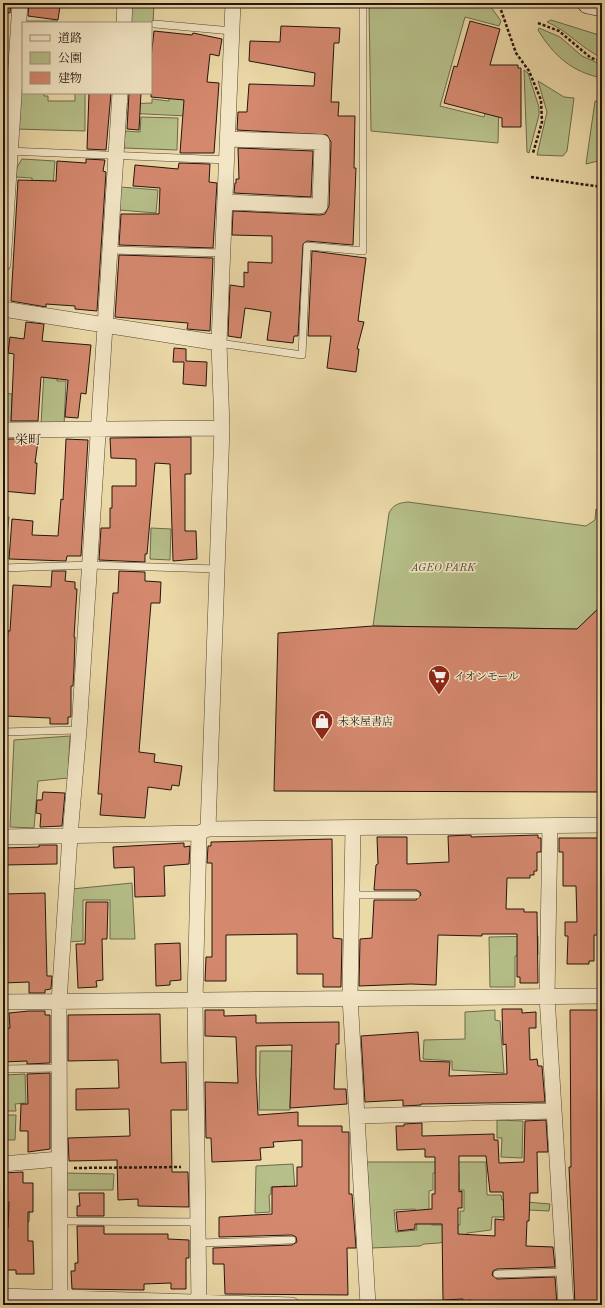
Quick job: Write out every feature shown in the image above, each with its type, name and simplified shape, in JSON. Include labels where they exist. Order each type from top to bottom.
[{"type":"main road","points":[[588,3],[602,6]]},
{"type":"street","points":[[3,264],[6,151],[20,3]]},
{"type":"street","points":[[124,22],[125,3]]},
{"type":"street","points":[[199,1304],[195,1002],[217,569],[222,428],[219,343],[228,160],[233,3]]},
{"type":"street","points":[[60,1298],[58,1068],[59,1002],[70,836],[79,730],[120,94]]},
{"type":"street","points":[[225,202],[320,206],[322,142],[228,138]]},
{"type":"street","points":[[3,309],[219,343]]},
{"type":"street","points":[[3,430],[222,428]]},
{"type":"street","points":[[3,837],[353,828],[602,825]]},
{"type":"street","points":[[550,826],[547,996],[566,1305]]},
{"type":"street","points":[[353,828],[350,997],[368,1305]]},
{"type":"street","points":[[3,1002],[195,1002],[350,997],[602,996]]},
{"type":"street","points":[[357,1116],[554,1111]]},
{"type":"street","points":[[3,1164],[59,1164]]},
{"type":"street","points":[[9,1299],[60,1298],[114,1303],[292,1305]]},
{"type":"lane","points":[[219,343],[302,355],[307,246],[363,251],[363,3]]},
{"type":"lane","points":[[156,24],[232,31]]},
{"type":"lane","points":[[6,151],[228,160]]},
{"type":"lane","points":[[110,250],[223,253]]},
{"type":"lane","points":[[3,568],[90,565],[217,569]]},
{"type":"lane","points":[[3,732],[79,730]]},
{"type":"lane","points":[[352,895],[416,895]]},
{"type":"lane","points":[[3,1069],[58,1068]]},
{"type":"lane","points":[[59,1221],[198,1222]]},
{"type":"lane","points":[[198,1243],[292,1240]]},
{"type":"lane","points":[[497,1274],[564,1272]]},
{"type":"path","points":[[501,10],[516,53],[529,71],[541,100],[542,122],[533,153]]},
{"type":"path","points":[[538,23],[559,31],[591,58],[602,61]]},
{"type":"path","points":[[530,177],[602,187]]},
{"type":"path","points":[[59,1164],[198,1167]]},
{"type":"green space","points":[[131,3],[154,3],[153,24],[152,22],[129,22]]},
{"type":"green space","points":[[369,3],[488,3],[501,21],[499,26],[465,17],[440,106],[484,117],[490,94],[499,97],[498,143],[371,131]]},
{"type":"green space","points":[[551,20],[602,36],[602,58],[594,54],[562,30],[547,22]]},
{"type":"green space","points":[[23,21],[57,21],[57,22]]},
{"type":"green space","points":[[539,28],[560,37],[582,56],[602,65],[602,78],[582,72],[565,62],[544,39],[538,30]]},
{"type":"green space","points":[[22,64],[22,94],[44,94],[44,96],[48,96],[48,101],[75,101],[75,94],[85,94],[85,131],[16,129]]},
{"type":"green space","points":[[524,70],[528,73],[539,107],[539,115],[529,153],[527,152]]},
{"type":"green space","points":[[538,81],[564,97],[574,98],[567,151],[563,156],[537,155],[547,112]]},
{"type":"green space","points":[[170,82],[188,82],[187,116],[124,113],[124,104],[152,103],[152,99],[169,101]]},
{"type":"green space","points":[[595,101],[602,102],[602,160],[586,164]]},
{"type":"green space","points":[[141,117],[178,118],[177,150],[124,148],[125,131],[140,132]]},
{"type":"green space","points":[[22,159],[55,161],[53,185],[32,182],[32,178],[16,177],[17,167]]},
{"type":"green space","points":[[121,187],[158,190],[156,213],[119,210]]},
{"type":"green space","points":[[44,372],[58,373],[57,381],[66,381],[64,426],[41,425]]},
{"type":"green space","points":[[3,393],[12,394],[11,425],[3,424]]},
{"type":"green space","name":"AGEO PARK","points":[[408,502],[586,526],[595,520],[596,509],[602,510],[602,605],[577,629],[373,626],[389,513],[396,505]]},
{"type":"green space","points":[[3,517],[9,517],[6,547],[3,547]]},
{"type":"green space","points":[[151,528],[171,529],[170,560],[150,559]]},
{"type":"green space","points":[[70,736],[68,778],[38,781],[34,828],[10,827],[14,740]]},
{"type":"green space","points":[[132,883],[135,939],[110,939],[110,900],[83,900],[83,941],[68,942],[72,889]]},
{"type":"green space","points":[[538,936],[538,955],[515,956],[515,987],[490,987],[489,937]]},
{"type":"green space","points":[[495,1010],[495,1020],[500,1021],[504,1073],[452,1070],[452,1061],[423,1059],[424,1040],[465,1039],[465,1012]]},
{"type":"green space","points":[[260,1051],[302,1051],[302,1068],[291,1068],[290,1110],[259,1110]]},
{"type":"green space","points":[[25,1074],[26,1103],[15,1104],[16,1111],[3,1111],[3,1075]]},
{"type":"green space","points":[[3,1115],[16,1115],[15,1140],[3,1140]]},
{"type":"green space","points":[[497,1120],[523,1121],[522,1158],[501,1157],[502,1138],[497,1138]]},
{"type":"green space","points":[[367,1162],[486,1162],[487,1195],[501,1195],[502,1200],[550,1204],[549,1211],[508,1209],[506,1217],[492,1217],[491,1230],[467,1233],[467,1238],[424,1244],[420,1246],[371,1248]],"holes":[[[433,1173],[459,1173],[459,1190],[464,1190],[464,1211],[460,1211],[460,1225],[432,1225],[432,1211],[429,1211],[429,1191],[433,1190]],[[415,1209],[417,1230],[396,1232],[394,1210]]]},
{"type":"green space","points":[[293,1164],[295,1190],[287,1191],[287,1186],[271,1187],[271,1194],[269,1195],[270,1212],[255,1213],[256,1166]]},
{"type":"green space","points":[[66,1173],[114,1174],[113,1190],[66,1190]]},
{"type":"green space","points":[[3,1206],[30,1206],[29,1222],[3,1222]]},
{"type":"building","points":[[3,3],[11,3],[10,13],[3,12]]},
{"type":"building","points":[[29,3],[60,6],[58,20],[28,16]]},
{"type":"building","points":[[470,21],[500,29],[490,65],[518,65],[518,68],[521,68],[521,127],[502,127],[502,118],[444,103],[454,66],[457,67]]},
{"type":"building","points":[[281,26],[340,28],[339,43],[334,43],[331,102],[339,102],[338,116],[355,116],[354,168],[356,168],[353,245],[307,241],[303,244],[298,336],[294,336],[293,343],[267,340],[271,312],[245,308],[241,338],[228,336],[230,285],[244,287],[244,272],[248,273],[248,262],[272,263],[272,236],[232,235],[233,211],[320,215],[325,214],[329,206],[331,142],[327,135],[237,130],[238,112],[247,112],[249,84],[314,86],[315,73],[249,61],[250,41],[280,42]]},
{"type":"building","points":[[154,31],[192,35],[193,33],[222,39],[219,56],[210,54],[207,82],[219,83],[214,153],[180,153],[184,100],[151,97]]},
{"type":"building","points":[[89,94],[111,94],[106,150],[87,149]]},
{"type":"building","points":[[129,94],[141,94],[139,130],[127,129]]},
{"type":"building","points":[[238,148],[313,151],[311,197],[234,193],[236,179],[239,179]]},
{"type":"building","points":[[86,159],[105,160],[103,171],[106,172],[97,311],[75,309],[75,306],[46,304],[46,307],[11,301],[18,180],[56,181],[57,161],[86,163]]},
{"type":"building","points":[[179,163],[210,164],[209,182],[217,183],[213,248],[119,245],[121,214],[159,214],[160,188],[133,186],[135,165],[178,169]]},
{"type":"building","points":[[312,251],[366,258],[358,321],[364,322],[357,349],[359,349],[356,372],[327,368],[331,336],[308,336]]},
{"type":"building","points":[[119,255],[213,258],[210,331],[187,329],[188,323],[115,317]]},
{"type":"building","points":[[26,322],[44,324],[42,341],[91,345],[86,394],[81,393],[78,418],[65,417],[68,380],[41,377],[38,421],[11,421],[14,354],[8,353],[10,337],[24,339]]},
{"type":"building","points":[[174,348],[186,349],[186,361],[207,362],[206,386],[183,384],[184,362],[173,362]]},
{"type":"building","points":[[191,437],[191,474],[185,474],[185,531],[196,531],[197,559],[173,561],[170,464],[155,463],[145,562],[99,560],[101,528],[110,528],[112,486],[136,486],[136,459],[111,458],[110,438]]},
{"type":"building","points":[[37,439],[38,441],[35,463],[37,463],[35,494],[3,491],[3,440]]},
{"type":"building","points":[[66,439],[88,440],[81,556],[67,556],[66,561],[9,559],[12,519],[33,521],[32,535],[58,536],[61,499],[63,500]]},
{"type":"building","points":[[52,571],[66,571],[65,581],[75,582],[75,589],[77,589],[73,686],[71,686],[71,717],[68,717],[68,724],[50,724],[50,718],[5,716],[6,708],[3,708],[3,665],[4,655],[6,656],[8,631],[10,631],[13,585],[51,587]]},
{"type":"building","points":[[119,571],[145,572],[145,581],[161,582],[160,603],[151,603],[139,752],[155,754],[154,762],[182,766],[179,786],[172,785],[171,790],[148,787],[145,818],[100,815],[102,794],[98,794],[113,593],[118,593]]},
{"type":"building","name":"イオンモール","points":[[602,605],[602,792],[274,791],[278,633],[373,626],[577,629]]},
{"type":"building","points":[[43,792],[65,793],[62,826],[40,827],[41,814],[36,813],[37,800],[42,800]]},
{"type":"building","points":[[471,835],[471,837],[538,835],[538,838],[541,838],[541,852],[537,852],[537,871],[534,871],[534,875],[530,875],[530,878],[507,878],[506,909],[524,909],[524,912],[537,912],[538,983],[520,983],[520,977],[517,977],[517,934],[482,934],[482,936],[438,935],[436,985],[411,984],[359,986],[360,939],[372,938],[374,900],[416,900],[421,895],[420,892],[416,890],[374,890],[376,865],[378,864],[377,837],[407,837],[407,864],[449,862],[448,836]]},
{"type":"building","points":[[559,838],[602,838],[602,935],[594,935],[594,961],[589,961],[589,964],[567,964],[568,936],[565,936],[565,922],[577,922],[576,886],[563,886],[563,852],[559,852]]},
{"type":"building","points":[[332,839],[333,938],[342,939],[341,987],[323,987],[323,974],[297,974],[297,934],[226,935],[226,981],[205,981],[206,957],[212,957],[212,863],[207,863],[208,846],[211,846],[211,842]]},
{"type":"building","points":[[184,843],[184,847],[190,846],[189,864],[164,866],[165,896],[135,897],[134,867],[114,868],[113,847]]},
{"type":"building","points":[[39,845],[57,845],[57,864],[3,865],[3,848],[39,847]]},
{"type":"building","points":[[45,893],[47,976],[52,976],[51,989],[45,990],[45,993],[29,993],[29,982],[3,983],[3,894]]},
{"type":"building","points":[[86,902],[108,902],[107,939],[102,939],[103,980],[96,981],[97,987],[78,988],[76,944],[85,944]]},
{"type":"building","points":[[180,943],[181,980],[170,981],[170,985],[156,986],[155,944]]},
{"type":"building","points":[[502,1009],[522,1009],[522,1013],[536,1012],[536,1028],[529,1028],[530,1060],[537,1059],[538,1066],[542,1066],[545,1102],[421,1104],[403,1106],[403,1100],[365,1102],[361,1036],[418,1032],[420,1061],[450,1062],[449,1076],[507,1074],[506,1044],[503,1045]]},
{"type":"building","points":[[205,1010],[224,1010],[224,1016],[256,1015],[256,1023],[339,1022],[339,1044],[336,1044],[334,1089],[346,1089],[347,1104],[290,1108],[292,1045],[256,1046],[256,1075],[258,1115],[298,1112],[298,1126],[342,1126],[342,1132],[349,1132],[349,1194],[352,1194],[356,1248],[347,1248],[348,1295],[225,1294],[224,1264],[213,1264],[213,1248],[292,1245],[297,1242],[296,1237],[292,1235],[219,1237],[219,1217],[272,1214],[272,1187],[297,1186],[297,1167],[302,1167],[302,1140],[273,1142],[274,1147],[260,1148],[261,1160],[212,1162],[211,1138],[206,1138],[205,1082],[238,1083],[236,1037],[205,1036]]},
{"type":"building","points":[[570,1010],[602,1010],[602,1305],[575,1305],[569,1167],[571,1167]]},
{"type":"building","points":[[45,1011],[45,1015],[50,1015],[50,1063],[27,1064],[27,1061],[3,1062],[4,1029],[10,1028],[9,1013]]},
{"type":"building","points":[[160,1014],[161,1063],[186,1062],[187,1110],[171,1110],[172,1172],[188,1172],[189,1207],[138,1206],[138,1199],[118,1200],[117,1160],[69,1161],[68,1138],[130,1136],[129,1109],[76,1110],[76,1089],[119,1088],[118,1060],[68,1061],[68,1015]]},
{"type":"building","points":[[50,1073],[50,1149],[28,1152],[28,1131],[20,1131],[21,1104],[28,1104],[27,1074]]},
{"type":"building","points":[[546,1120],[548,1152],[537,1152],[538,1193],[530,1193],[526,1246],[553,1247],[555,1267],[497,1269],[493,1271],[492,1275],[497,1279],[555,1277],[557,1305],[471,1302],[471,1300],[463,1301],[463,1299],[443,1300],[442,1224],[415,1224],[415,1229],[398,1231],[396,1212],[432,1209],[432,1194],[435,1194],[435,1157],[425,1157],[425,1149],[397,1150],[396,1126],[422,1123],[422,1136],[494,1134],[494,1140],[498,1140],[499,1163],[524,1162],[525,1121]],"holes":[[[459,1156],[486,1156],[490,1192],[503,1192],[504,1220],[495,1219],[495,1236],[458,1234],[458,1208],[462,1208],[462,1191],[459,1192]]]},
{"type":"building","points":[[23,1172],[23,1183],[33,1183],[33,1212],[28,1212],[28,1241],[33,1241],[34,1274],[16,1274],[16,1270],[3,1270],[3,1228],[8,1228],[9,1202],[3,1202],[3,1173]]},
{"type":"building","points":[[79,1193],[104,1193],[104,1216],[77,1216],[77,1206],[80,1206]]},
{"type":"building","points":[[77,1226],[104,1226],[104,1234],[168,1234],[168,1239],[189,1240],[189,1258],[186,1258],[186,1289],[171,1289],[171,1283],[144,1284],[144,1290],[72,1289],[71,1271],[75,1271],[75,1263],[78,1263]]},
{"type":"place","name":"イオンモール","points":[[439,696]]},
{"type":"place","name":"未来屋書店","points":[[322,740]]},
{"type":"district","name":"栄町","points":[[28,439]]}]
